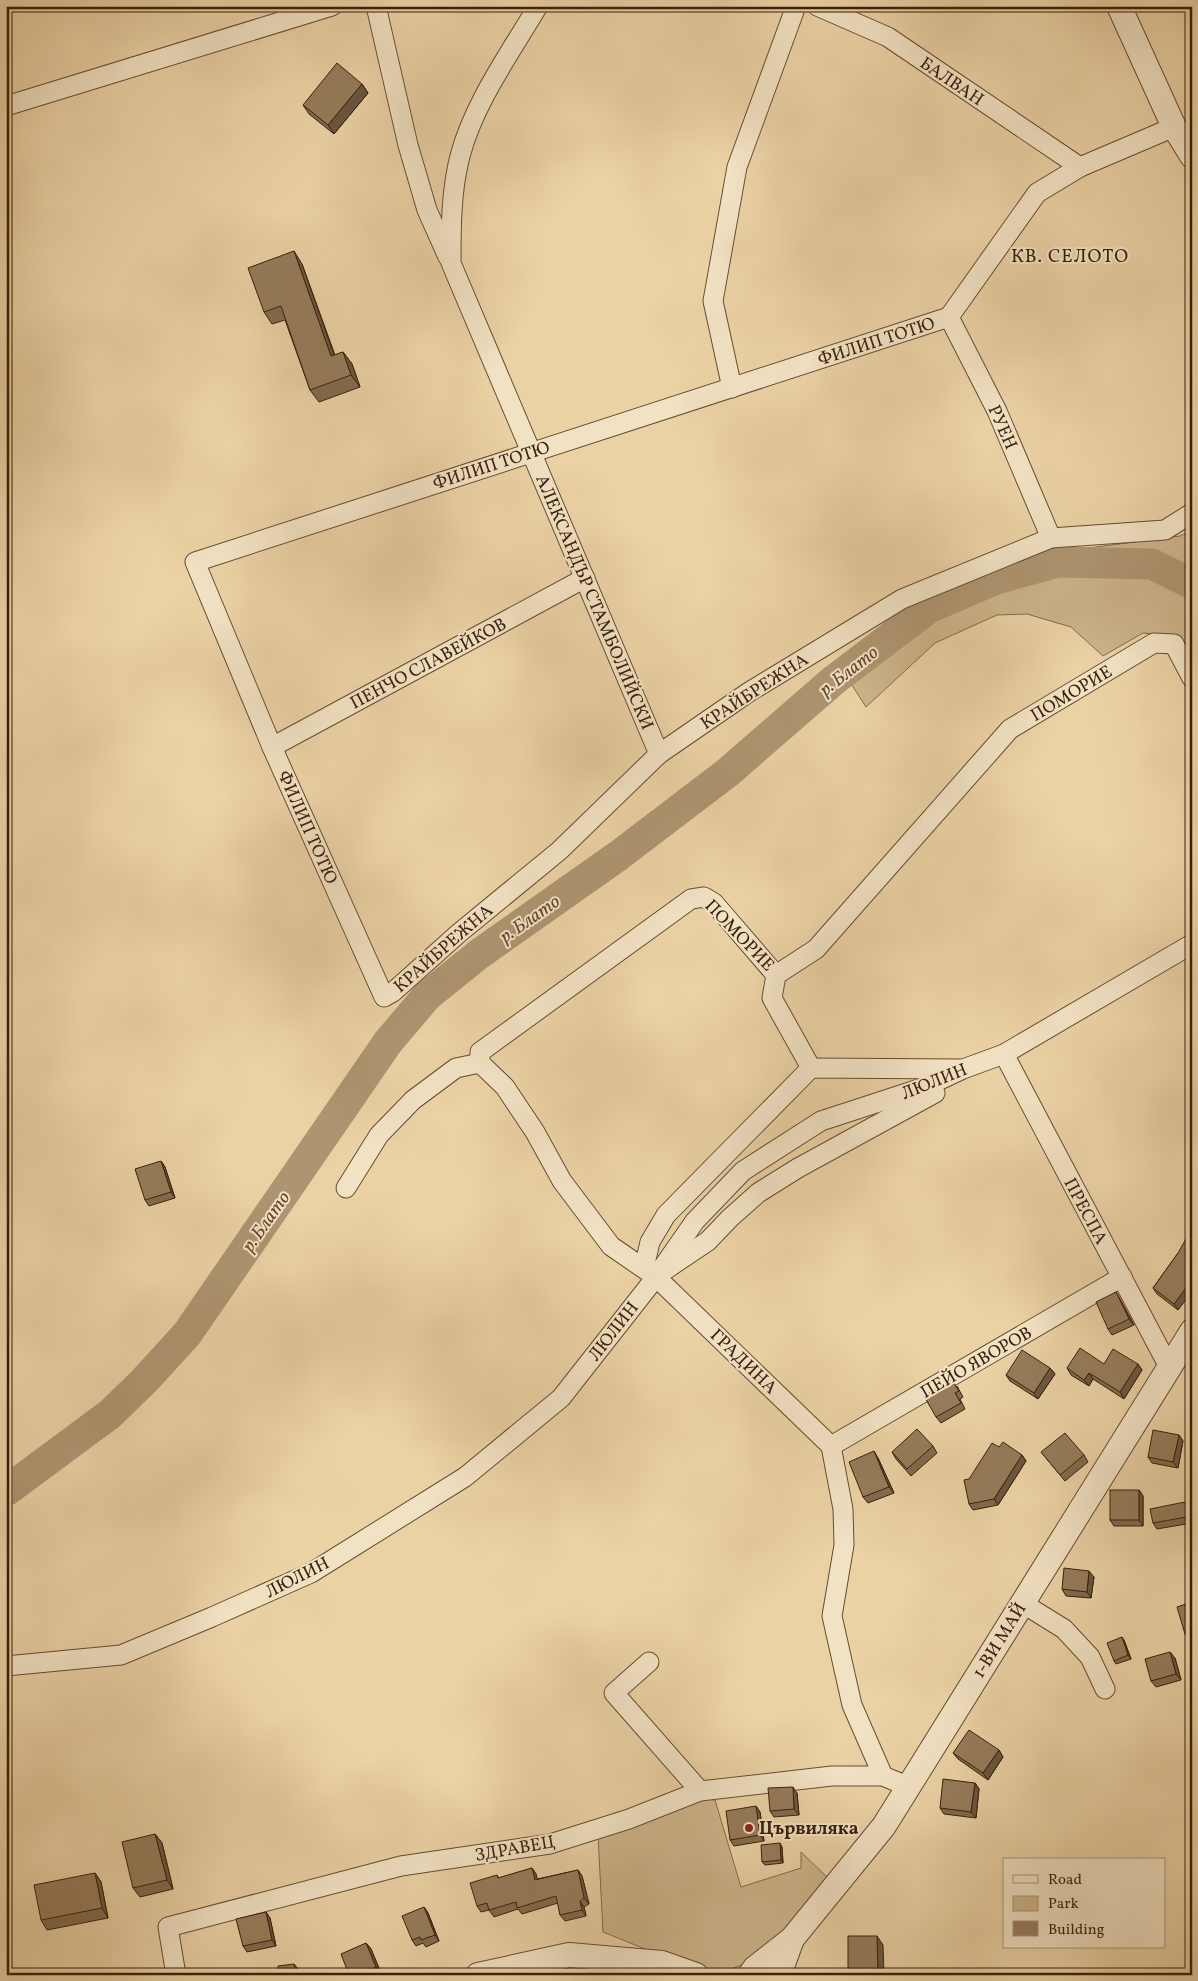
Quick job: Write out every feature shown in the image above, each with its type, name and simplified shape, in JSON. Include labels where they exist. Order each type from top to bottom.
[{"type":"street","points":[[6,106],[332,6]]},
{"type":"street","points":[[376,6],[408,145],[427,210],[451,263]]},
{"type":"street","name":"АЛЕКСАНДЪР СТАМБОЛИЙСКИ","points":[[538,6],[481,102],[460,156],[451,213],[451,263],[659,754]]},
{"type":"street","points":[[732,388],[713,301],[714,292],[737,167],[796,6]]},
{"type":"street","name":"БАЛВАН","points":[[817,6],[888,37],[1080,167]]},
{"type":"street","points":[[1119,6],[1174,127],[1192,156]]},
{"type":"street","name":"ФИЛИП ТОТЮ","points":[[384,997],[272,747],[195,562],[949,317],[1037,193],[1080,167],[1174,127]]},
{"type":"street","name":"РУЕН","points":[[949,317],[997,412],[1051,538]]},
{"type":"street","name":"КРАЙБРЕЖНА","points":[[384,997],[394,992],[459,933],[559,851],[659,754],[749,692],[902,599],[1051,538],[1166,530],[1192,513]]},
{"type":"street","name":"ПЕНЧО СЛАВЕЙКОВ","points":[[272,747],[585,578]]},
{"type":"street","name":"ПОМОРИЕ","points":[[480,1063],[480,1052],[488,1045],[691,899],[704,897],[714,903],[776,975],[816,950],[1010,729],[1154,643],[1174,644],[1192,678]]},
{"type":"street","name":"ЛЮЛИН","points":[[6,1666],[121,1655],[310,1573],[465,1477],[561,1398],[650,1272],[743,1171],[821,1121],[925,1087],[963,1069],[1004,1054],[1192,944]]},
{"type":"street","points":[[776,975],[772,998],[811,1068]]},
{"type":"street","name":"ПРЕСПА","points":[[1004,1054],[1169,1367]]},
{"type":"street","points":[[650,1272],[708,1241],[758,1193],[798,1168],[964,1078],[985,1061]]},
{"type":"street","points":[[346,1188],[379,1135],[413,1100],[456,1068],[480,1063],[505,1086],[535,1132],[562,1181],[611,1246],[650,1272]]},
{"type":"street","points":[[650,1272],[650,1242],[666,1214],[811,1068],[963,1069]]},
{"type":"street","name":"ГРАДИНА","points":[[650,1272],[831,1446]]},
{"type":"street","name":"ПЕЙО ЯВОРОВ","points":[[831,1446],[1122,1277]]},
{"type":"street","name":"1-ВИ МАЙ","points":[[750,1975],[755,1968],[792,1939],[884,1826],[1192,1331]]},
{"type":"street","points":[[831,1446],[843,1510],[844,1545],[832,1616],[852,1705],[883,1776]]},
{"type":"street","points":[[1022,1603],[1064,1629],[1090,1658],[1104,1689]]},
{"type":"street","points":[[649,1662],[614,1692],[700,1791]]},
{"type":"street","name":"ЗДРАВЕЦ","points":[[176,1975],[168,1927],[401,1866],[550,1844],[629,1819],[700,1791],[832,1776],[883,1776],[908,1786]]},
{"type":"street","name":"1-ВИ МАЙ","points":[[779,1975],[792,1939]]},
{"type":"street","points":[[478,1975],[569,1955],[662,1963],[696,1975]]},
{"type":"green space","points":[[1192,530],[1192,655],[1181,637],[1143,633],[1103,656],[1071,627],[1027,614],[997,615],[935,643],[866,707],[836,660],[921,599],[1043,554],[1180,536]]},
{"type":"green space","points":[[688,1797],[715,1800],[741,1887],[801,1868],[801,1852],[830,1880],[785,1937],[749,1962],[719,1974],[655,1953],[603,1932],[598,1835]]},
{"type":"building","points":[[337,63],[362,84],[328,125],[303,105]]},
{"type":"building","points":[[294,251],[331,356],[343,352],[351,375],[310,390],[281,306],[264,312],[248,268]]},
{"type":"building","points":[[161,1161],[171,1192],[145,1200],[135,1169]]},
{"type":"building","points":[[1191,1230],[1192,1280],[1174,1304],[1153,1288],[1178,1253]]},
{"type":"building","points":[[1116,1292],[1129,1319],[1108,1329],[1096,1302]]},
{"type":"building","points":[[1080,1348],[1104,1364],[1113,1349],[1138,1364],[1120,1392],[1089,1373],[1084,1380],[1067,1368]]},
{"type":"building","points":[[1022,1350],[1050,1368],[1034,1393],[1006,1375]]},
{"type":"building","points":[[952,1380],[959,1391],[955,1393],[961,1403],[936,1417],[924,1396]]},
{"type":"building","points":[[917,1429],[933,1446],[907,1469],[892,1452]]},
{"type":"building","points":[[1153,1430],[1179,1435],[1173,1462],[1148,1457]]},
{"type":"building","points":[[1065,1433],[1084,1455],[1060,1475],[1041,1452]]},
{"type":"building","points":[[1003,1442],[1022,1455],[994,1499],[969,1504],[964,1480],[969,1479],[992,1443],[999,1447]]},
{"type":"building","points":[[874,1451],[889,1487],[863,1497],[849,1462]]},
{"type":"building","points":[[1110,1490],[1139,1490],[1139,1520],[1110,1520]]},
{"type":"building","points":[[1190,1501],[1192,1516],[1153,1523],[1150,1509]]},
{"type":"building","points":[[1064,1568],[1089,1571],[1087,1592],[1062,1589]]},
{"type":"building","points":[[1192,1602],[1192,1632],[1185,1634],[1177,1607]]},
{"type":"building","points":[[1122,1637],[1128,1655],[1114,1661],[1107,1643]]},
{"type":"building","points":[[1170,1652],[1176,1674],[1151,1681],[1145,1659]]},
{"type":"building","points":[[969,1730],[999,1750],[983,1773],[953,1753]]},
{"type":"building","points":[[943,1779],[975,1783],[971,1812],[940,1808]]},
{"type":"building","points":[[793,1787],[794,1809],[770,1811],[768,1788]]},
{"type":"building","points":[[756,1806],[760,1835],[730,1840],[726,1811]]},
{"type":"building","points":[[155,1834],[167,1880],[133,1888],[122,1842]]},
{"type":"building","points":[[780,1843],[781,1860],[762,1862],[761,1845]]},
{"type":"building","points":[[532,1868],[535,1880],[578,1870],[584,1898],[580,1901],[582,1910],[560,1915],[556,1896],[517,1908],[516,1902],[489,1910],[487,1903],[477,1906],[470,1883],[497,1875],[498,1878]]},
{"type":"building","points":[[95,1873],[102,1908],[41,1920],[34,1885]]},
{"type":"building","points":[[424,1907],[435,1935],[421,1940],[420,1937],[412,1940],[402,1916]]},
{"type":"building","points":[[266,1912],[272,1940],[243,1946],[236,1919]]},
{"type":"building","points":[[848,1936],[877,1936],[878,1975],[848,1975]]},
{"type":"building","points":[[366,1943],[376,1967],[358,1975],[349,1975],[341,1954]]},
{"type":"building","points":[[294,1964],[296,1975],[279,1975],[278,1966]]},
{"type":"waterway","name":"р. Блато","points":[[6,1491],[110,1414],[144,1381],[187,1334],[388,1042],[427,996],[479,954],[618,856],[727,773],[834,680],[929,608],[996,579],[1058,562],[1152,564],[1192,584]]},
{"type":"place","name":"Цървиляка","points":[[749,1828]]},
{"type":"district","name":"КВ. СЕЛОТО","points":[[1070,255]]}]
